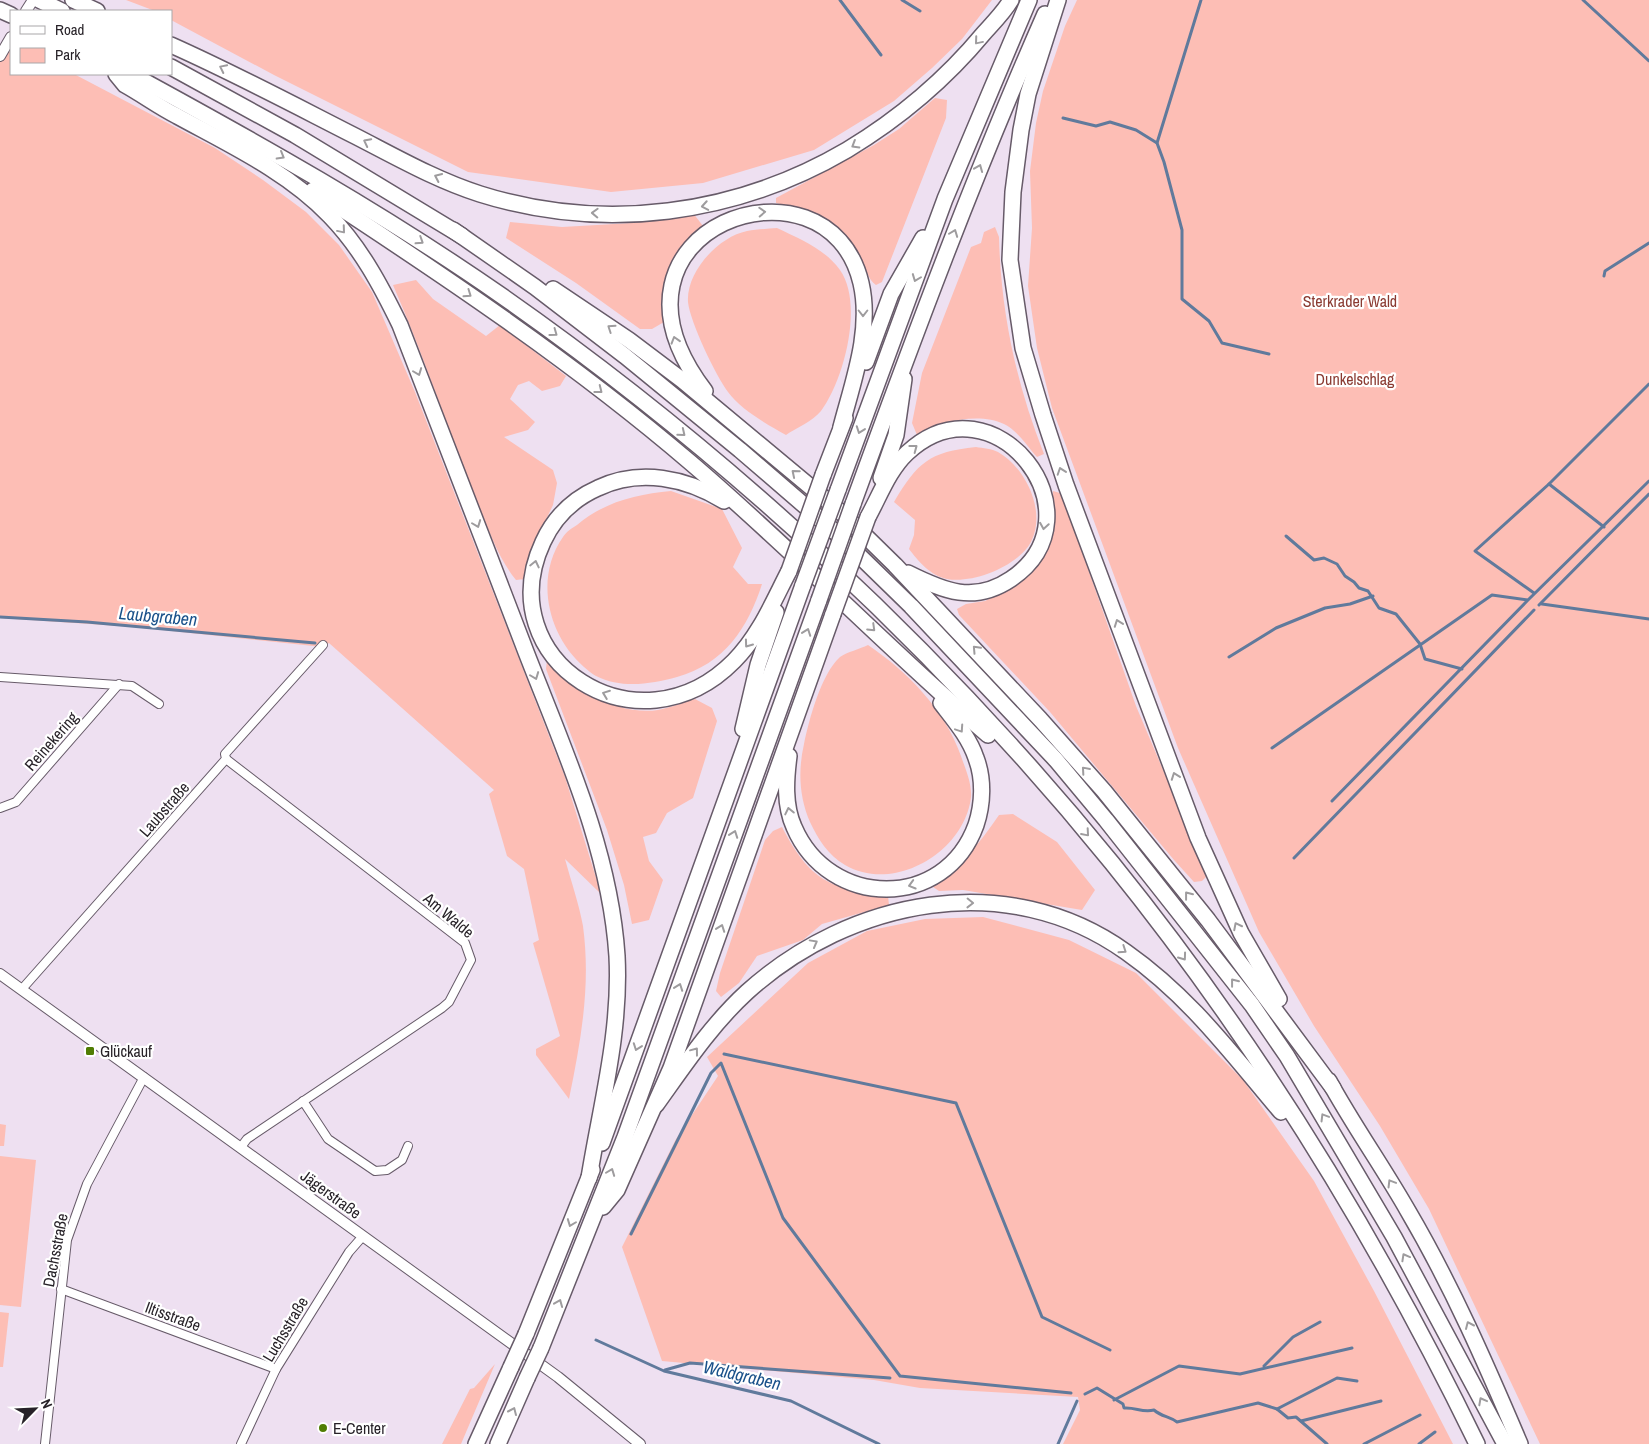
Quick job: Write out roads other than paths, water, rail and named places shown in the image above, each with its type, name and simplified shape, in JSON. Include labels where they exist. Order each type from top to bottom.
[{"type":"highway","points":[[39,0],[60,10]]},
{"type":"highway","points":[[72,0],[95,10]]},
{"type":"highway","points":[[172,45],[224,69],[411,165],[479,193],[555,212],[644,214],[715,205],[792,179],[836,156],[875,133],[926,94],[971,49],[1011,0]]},
{"type":"highway","points":[[476,1444],[526,1334],[589,1178],[803,585],[945,199],[1029,0]]},
{"type":"highway","points":[[498,1444],[541,1348],[594,1218],[906,360],[1002,112],[1051,0]]},
{"type":"highway","points":[[1058,0],[1028,94],[1021,130],[1013,192],[1010,260],[1023,348],[1066,485],[1198,838],[1241,933],[1408,1210],[1453,1293],[1520,1444]]},
{"type":"highway","points":[[172,68],[295,135],[560,294],[614,330],[719,410],[843,514],[895,565],[1007,683],[1104,792],[1208,920],[1333,1088]]},
{"type":"highway","points":[[117,75],[125,85],[165,104],[241,145],[397,245],[509,323],[645,425],[759,524],[921,676],[1043,783]]},
{"type":"highway","points":[[133,75],[254,140],[414,238],[502,296],[649,406],[804,536],[938,669],[1043,783],[1111,862],[1169,937],[1264,1071],[1324,1164],[1391,1278],[1441,1370],[1477,1444]]},
{"type":"highway","points":[[144,95],[162,108],[269,168],[319,205],[341,228],[364,258],[400,325],[562,745],[591,823],[605,876],[616,943],[617,1008],[610,1066],[589,1178]]},
{"type":"highway","points":[[735,775],[744,724],[758,665],[823,476],[891,294],[945,199]]},
{"type":"highway","points":[[719,410],[692,374],[678,350],[670,314],[674,280],[681,262],[688,252],[697,241],[717,225],[755,212],[780,212],[805,219],[834,237],[854,263],[861,282],[864,311],[862,348],[841,427]]},
{"type":"highway","points":[[453,230],[535,286],[618,350],[740,450],[834,531],[911,606],[1056,760],[1247,997],[1287,1056],[1356,1168],[1504,1444]]},
{"type":"highway","points":[[594,1218],[616,1190],[656,1105],[896,435],[902,404],[906,360]]},
{"type":"highway","points":[[868,517],[888,478],[901,459],[925,440],[948,431],[972,430],[997,436],[1020,451],[1036,473],[1045,497],[1043,533],[1031,558],[1007,582],[981,592],[956,593],[932,585],[895,565]]},
{"type":"highway","points":[[759,524],[707,491],[681,481],[637,477],[611,482],[593,490],[565,510],[552,525],[535,563],[533,603],[538,626],[550,650],[573,676],[606,694],[644,702],[677,697],[712,679],[739,656],[757,632],[789,571]]},
{"type":"highway","points":[[794,723],[788,762],[787,800],[793,826],[808,852],[834,875],[863,887],[894,889],[919,883],[948,866],[964,847],[978,820],[982,796],[980,771],[972,747],[921,676]]},
{"type":"highway","points":[[656,1105],[708,1034],[734,1005],[769,974],[810,945],[854,924],[898,910],[948,903],[995,904],[1043,913],[1086,928],[1125,951],[1159,977],[1190,1004],[1226,1044],[1324,1164]]},
{"type":"street","points":[[0,56],[9,40]]},
{"type":"street","name":"Laubstraße","points":[[22,989],[226,759],[225,754],[323,645]]},
{"type":"street","points":[[0,677],[132,686],[159,704]]},
{"type":"street","name":"Reinekering","points":[[0,808],[16,802],[119,684]]},
{"type":"street","name":"Am Walde","points":[[226,759],[465,943],[470,953],[470,965],[446,1005],[247,1139],[241,1147]]},
{"type":"street","name":"Jägerstraße","points":[[0,974],[558,1377],[640,1444]]},
{"type":"street","name":"Dachsstraße","points":[[45,1444],[67,1240],[78,1204],[97,1164],[144,1077]]},
{"type":"street","points":[[303,1101],[328,1139],[375,1171],[387,1170],[402,1160],[408,1146]]},
{"type":"street","name":"Luchsstraße","points":[[241,1444],[276,1369],[349,1252],[363,1236]]},
{"type":"street","name":"Iltisstraße","points":[[61,1289],[276,1369]]},
{"type":"waterway","points":[[840,0],[881,55]]},
{"type":"waterway","points":[[902,0],[920,11]]},
{"type":"waterway","points":[[1201,0],[1157,143],[1182,230],[1182,299],[1209,321],[1222,343],[1269,354]]},
{"type":"waterway","points":[[1583,0],[1649,61]]},
{"type":"waterway","points":[[1063,118],[1096,126],[1110,122],[1136,130],[1157,143]]},
{"type":"waterway","points":[[1604,276],[1605,271],[1649,243]]},
{"type":"waterway","points":[[1534,593],[1475,551],[1549,484],[1649,384]]},
{"type":"waterway","points":[[1272,748],[1492,595],[1528,600],[1649,481]]},
{"type":"waterway","points":[[1549,484],[1604,527]]},
{"type":"waterway","points":[[1539,605],[1649,494]]},
{"type":"waterway","points":[[1286,536],[1314,560],[1324,558],[1337,564],[1345,576],[1359,588],[1368,591],[1379,608],[1396,614],[1420,644],[1425,659],[1462,669]]},
{"type":"waterway","points":[[1229,657],[1276,628],[1325,608],[1350,604],[1373,596]]},
{"type":"waterway","points":[[1332,801],[1527,601]]},
{"type":"waterway","points":[[1542,604],[1649,619]]},
{"type":"waterway","points":[[1294,858],[1534,610]]},
{"type":"waterway","name":"Laubgraben","points":[[0,617],[87,622],[315,643]]},
{"type":"waterway","points":[[724,1054],[956,1103],[1042,1317],[1110,1350]]},
{"type":"waterway","points":[[631,1234],[711,1073],[721,1063],[783,1218],[900,1376],[1071,1393]]},
{"type":"waterway","points":[[1264,1366],[1293,1337],[1320,1322]]},
{"type":"waterway","name":"Waldgraben","points":[[596,1340],[664,1371],[791,1401],[879,1444]]},
{"type":"waterway","points":[[1114,1400],[1179,1366],[1240,1374],[1352,1348]]},
{"type":"waterway","points":[[665,1370],[690,1363],[890,1378]]},
{"type":"waterway","points":[[1277,1409],[1337,1378],[1357,1381]]},
{"type":"waterway","points":[[1085,1394],[1097,1388],[1123,1404],[1124,1408],[1146,1411],[1154,1410],[1177,1422],[1258,1403],[1277,1409],[1288,1418],[1296,1417],[1327,1444]]},
{"type":"waterway","points":[[1058,1444],[1077,1401]]},
{"type":"waterway","points":[[1301,1421],[1381,1401]]},
{"type":"waterway","points":[[1364,1444],[1420,1415]]},
{"type":"waterway","points":[[1419,1444],[1435,1432]]},
{"type":"place","name":"Glückauf","points":[[90,1051]]},
{"type":"place","name":"E-Center","points":[[323,1428]]},
{"type":"park label","name":"Sterkrader Wald","points":[[1350,301]]},
{"type":"park label","name":"Dunkelschlag","points":[[1355,379]]}]
